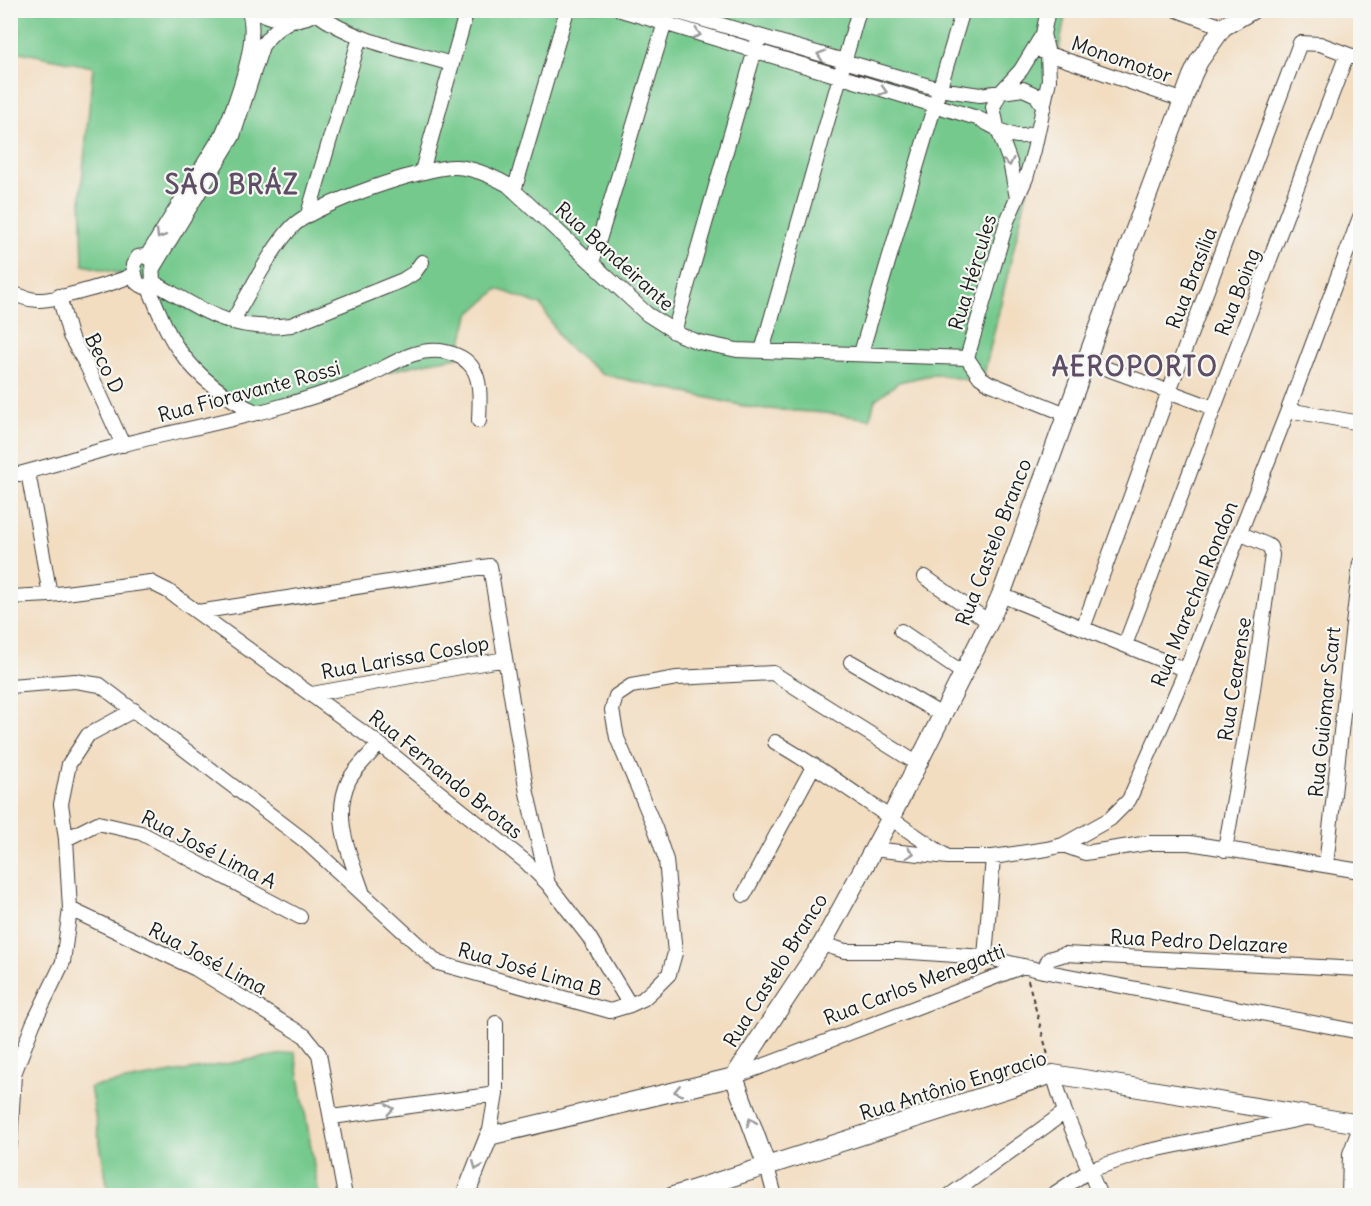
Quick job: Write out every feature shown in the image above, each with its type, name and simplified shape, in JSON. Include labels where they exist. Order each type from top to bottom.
[{"type":"street","points":[[150,273],[229,118],[252,43],[253,30],[248,10]]},
{"type":"street","points":[[254,10],[273,18],[292,20]]},
{"type":"street","points":[[422,171],[467,10]]},
{"type":"street","points":[[514,191],[567,10]]},
{"type":"street","points":[[621,10],[668,15],[759,37],[939,89],[980,95],[1023,89],[1036,94],[1044,106]]},
{"type":"street","points":[[762,351],[859,10]]},
{"type":"street","points":[[861,353],[963,10]]},
{"type":"street","name":"Rua Hércules","points":[[1017,198],[1006,148],[997,127],[993,108],[1000,93],[1021,70],[1043,33],[1048,10]]},
{"type":"street","points":[[1177,10],[1223,27]]},
{"type":"street","name":"Rua Castelo Branco","points":[[734,1077],[822,944],[890,819],[989,622],[1001,595],[1182,100],[1199,61],[1223,27],[1252,10]]},
{"type":"street","points":[[258,413],[237,404],[205,380],[178,348],[150,273],[141,256],[135,260],[133,265],[139,285],[150,273],[233,136],[262,46],[280,26],[318,12],[343,30],[360,37],[451,64]]},
{"type":"street","points":[[668,15],[755,51],[977,118],[1010,136],[1020,137],[1033,134],[1038,130]]},
{"type":"street","points":[[592,263],[668,15]]},
{"type":"street","name":"Rua Hércules","points":[[967,358],[1007,220],[1032,160],[1050,80],[1048,54],[1043,33]]},
{"type":"street","points":[[308,214],[360,37]]},
{"type":"street","points":[[674,332],[759,37]]},
{"type":"street","name":"Rua Boing","points":[[1125,645],[1214,408],[1354,56],[1320,44],[1300,43]]},
{"type":"street","name":"Rua Brasília","points":[[1083,628],[1300,43]]},
{"type":"street","name":"Monomotor","points":[[1034,48],[1182,100]]},
{"type":"street","name":"Rua Bandeirante","points":[[232,322],[280,241],[308,214],[325,205],[422,171],[440,167],[458,167],[492,176],[514,191],[647,314],[674,332],[699,342],[717,347],[762,351],[967,358]]},
{"type":"street","name":"Rua Marechal Rondon","points":[[872,849],[948,857],[993,857],[1063,845],[1110,819],[1130,800],[1186,670],[1288,410],[1360,217]]},
{"type":"street","points":[[150,273],[205,311],[232,322],[254,327],[291,325],[403,280],[414,273],[422,262]]},
{"type":"street","points":[[10,292],[35,300],[59,296],[135,274]]},
{"type":"street","name":"Beco D","points":[[59,296],[70,336],[87,366],[123,445]]},
{"type":"street","name":"Rua Fioravante Rossi","points":[[10,476],[123,445],[258,413],[336,390],[361,380],[405,356],[430,351],[457,356],[475,371],[480,382],[479,421]]},
{"type":"street","points":[[967,358],[980,377],[989,383],[1066,414]]},
{"type":"street","points":[[1086,361],[1214,408]]},
{"type":"street","points":[[1288,410],[1359,419]]},
{"type":"street","points":[[28,472],[50,595]]},
{"type":"street","name":"Rua Cearense","points":[[1224,850],[1252,696],[1272,555],[1267,545],[1239,533]]},
{"type":"street","name":"Rua Guiomar Scart","points":[[1326,865],[1360,563]]},
{"type":"street","points":[[198,612],[490,566],[527,793],[548,884]]},
{"type":"street","points":[[925,578],[989,622]]},
{"type":"street","name":"Rua Fernando Brotas","points":[[10,597],[50,595],[150,582],[168,591],[379,744],[526,862],[548,884],[589,937],[630,1005]]},
{"type":"street","points":[[1001,595],[1186,670]]},
{"type":"street","points":[[901,631],[963,673]]},
{"type":"street","name":"Rua Larissa Coslop","points":[[312,694],[505,659]]},
{"type":"street","points":[[851,662],[942,715]]},
{"type":"street","name":"Rua José Lima B","points":[[10,686],[75,681],[100,684],[305,841],[438,963],[610,1011],[643,999],[669,974],[675,953],[666,860],[617,738],[612,710],[616,696],[631,686],[677,678],[773,673],[918,764]]},
{"type":"street","points":[[10,1143],[14,1074],[33,1024],[63,962],[70,909],[66,839],[61,804],[69,764],[88,735],[135,710]]},
{"type":"street","points":[[775,742],[814,765],[948,857]]},
{"type":"street","points":[[363,896],[344,838],[342,811],[350,778],[379,744]]},
{"type":"street","points":[[744,895],[814,765]]},
{"type":"street","name":"Rua José Lima A","points":[[66,839],[98,823],[141,832],[300,917]]},
{"type":"street","points":[[1063,845],[1085,853],[1149,843],[1190,843],[1360,871]]},
{"type":"street","points":[[985,957],[993,857]]},
{"type":"street","name":"Rua José Lima","points":[[70,909],[196,969],[304,1036],[319,1054],[332,1117]]},
{"type":"street","points":[[822,944],[845,951],[896,951],[985,957],[1024,966]]},
{"type":"street","name":"Rua Pedro Delazare","points":[[1043,971],[1049,959],[1065,954],[1360,969]]},
{"type":"street","name":"Rua Carlos Menegatti","points":[[489,1136],[734,1077],[1024,966],[1360,1032]]},
{"type":"street","points":[[461,1195],[489,1136],[496,1094],[496,1023]]},
{"type":"street","points":[[1053,1074],[1065,1112],[1100,1196]]},
{"type":"street","name":"Rua Antônio Engracio","points":[[673,1196],[1053,1074],[1360,1124]]},
{"type":"street","points":[[734,1077],[767,1167],[775,1196]]},
{"type":"street","points":[[345,1196],[332,1117],[496,1094]]},
{"type":"street","points":[[949,1196],[1065,1112]]},
{"type":"street","points":[[1052,1196],[1090,1170],[1144,1152],[1313,1116]]},
{"type":"street","points":[[1352,1192],[1352,1154],[1360,1133]]},
{"type":"path","points":[[1024,966],[1053,1074]]},
{"type":"green space","points":[[16,10],[1066,11],[1053,82],[982,383],[935,374],[899,382],[875,400],[870,419],[753,408],[601,374],[564,344],[541,305],[498,289],[469,315],[458,357],[387,372],[271,404],[255,406],[236,402],[186,359],[146,280],[83,265],[81,192],[93,67],[15,51],[20,31]]},
{"type":"green space","points":[[295,1052],[319,1195],[109,1195],[90,1087]]},
{"type":"district","name":"SÃO BRÁZ","points":[[232,184]]},
{"type":"district","name":"AEROPORTO","points":[[1135,366]]}]
